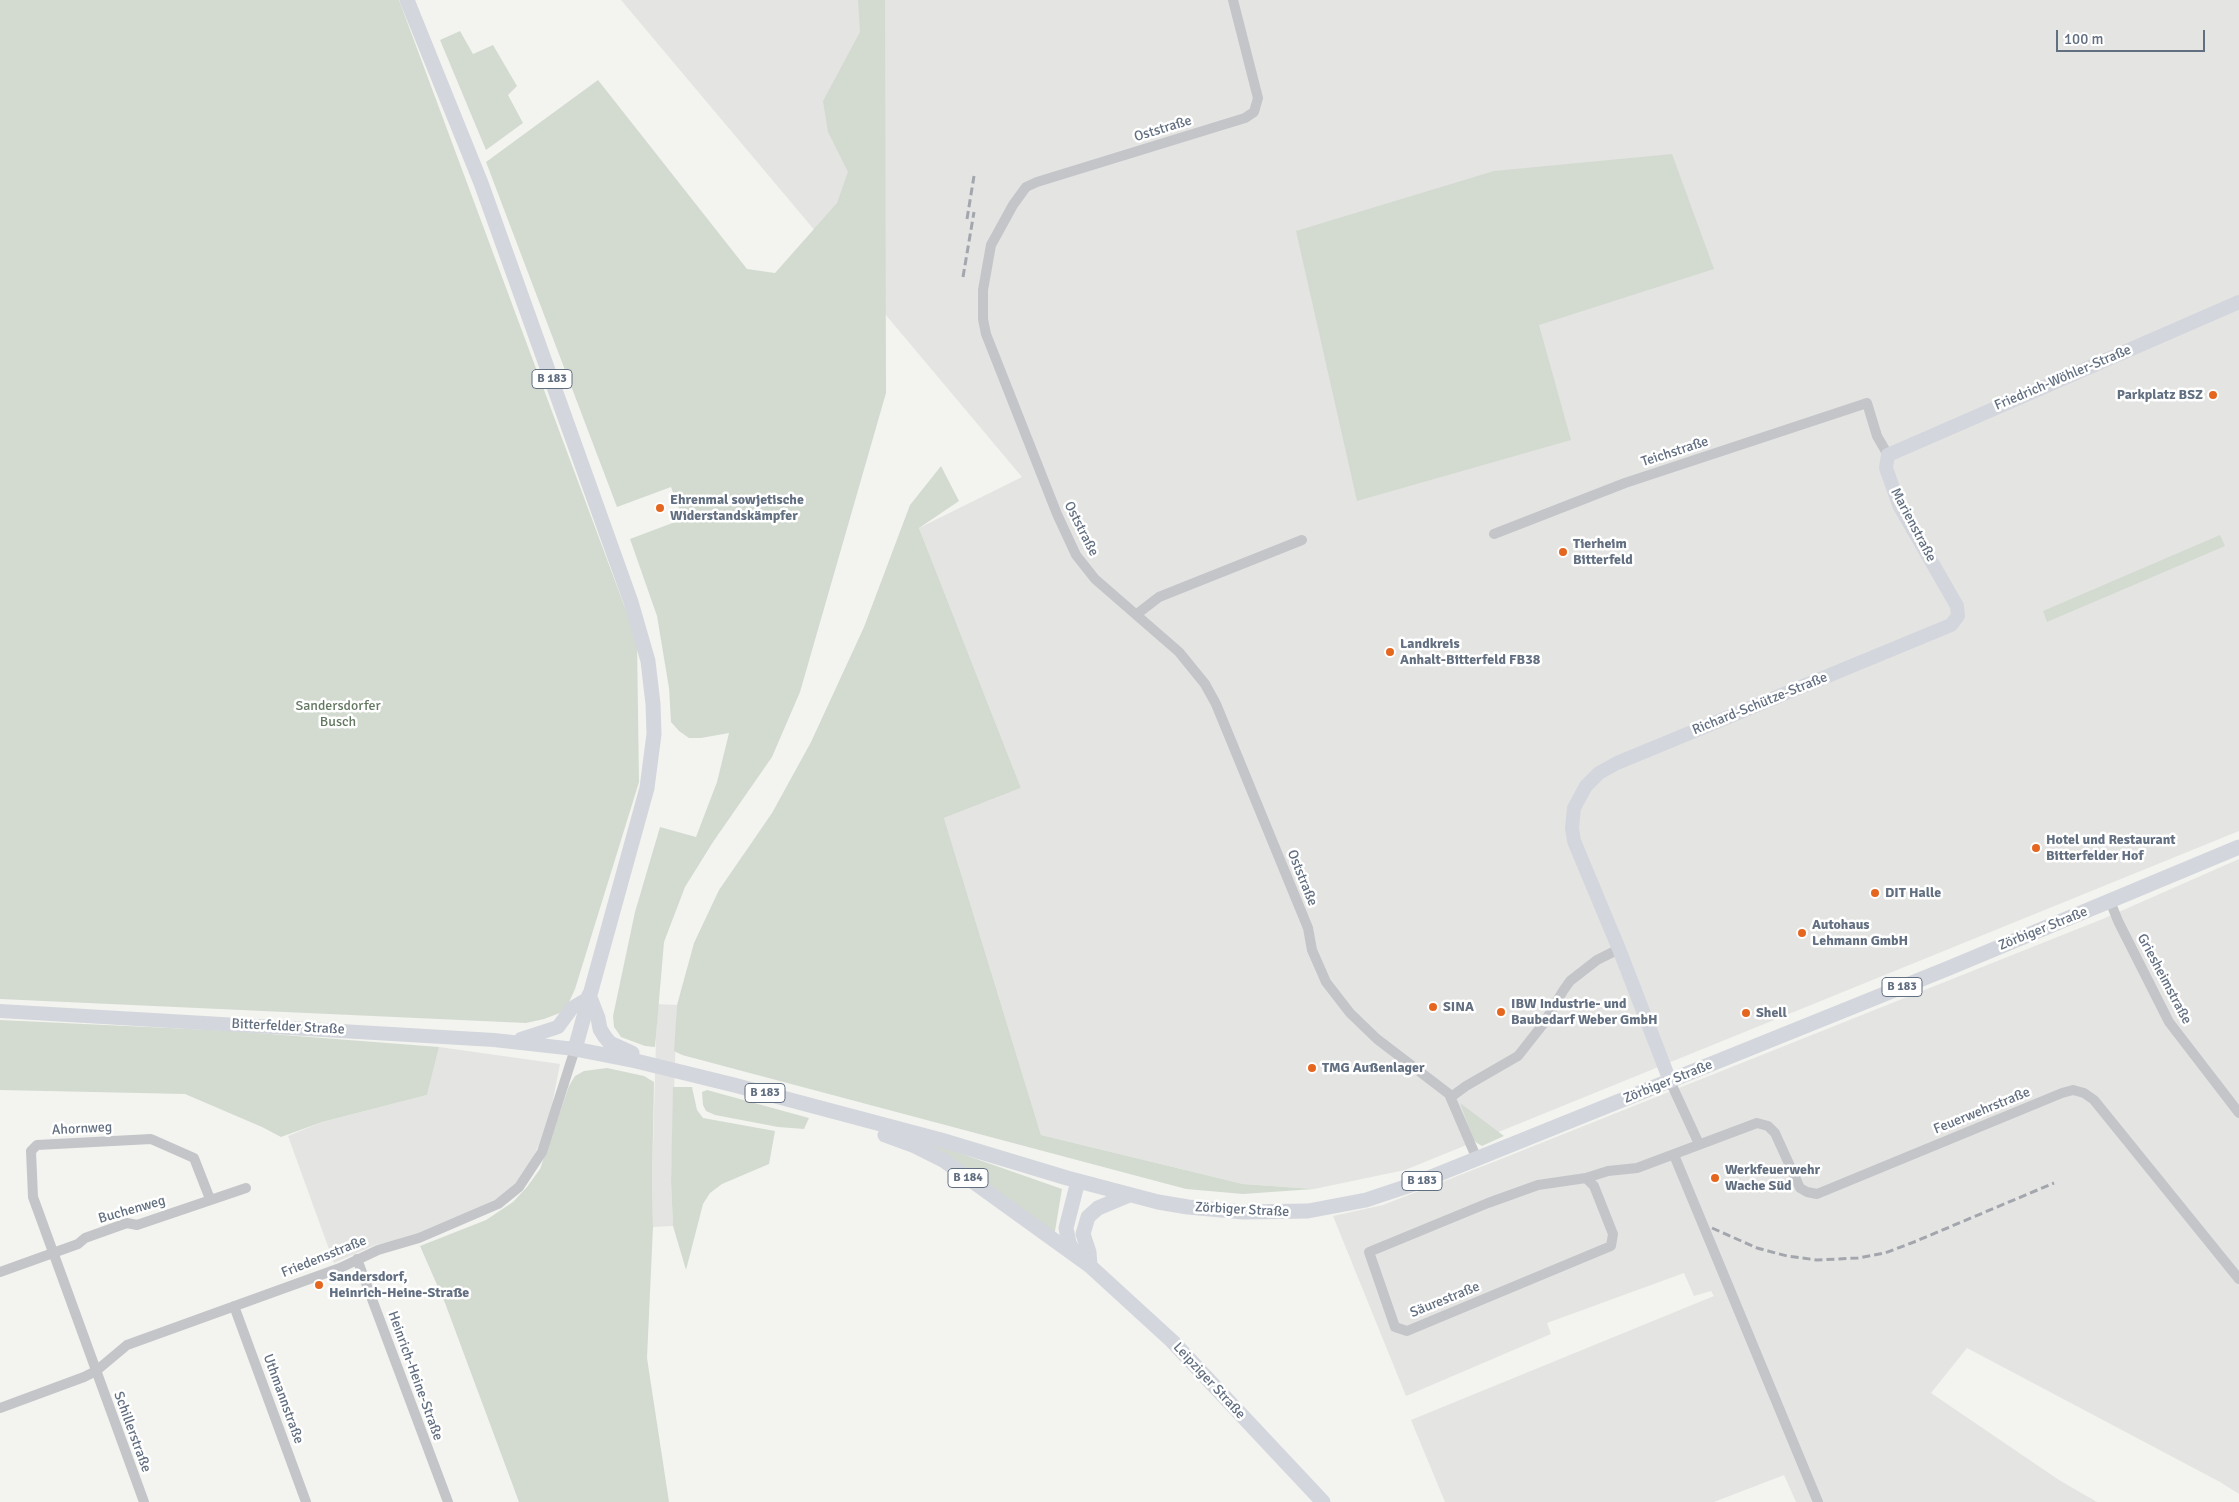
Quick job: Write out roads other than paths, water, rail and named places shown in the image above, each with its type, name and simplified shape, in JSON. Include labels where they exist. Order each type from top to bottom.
[{"type":"main road","name":"B 183","points":[[407,0],[484,192],[626,586],[643,637],[648,661],[654,734],[647,788],[575,1049],[643,1062],[851,1116],[941,1140],[1078,1181]]},
{"type":"main road","name":"Zörbiger Straße","points":[[1078,1181],[1129,1195],[1202,1209],[1243,1212],[1295,1212],[1381,1196],[1670,1081],[2239,847]]},
{"type":"main road","name":"B 183","points":[[588,997],[604,1035],[610,1043],[631,1051],[643,1062]]},
{"type":"main road","name":"B 184","points":[[851,1116],[869,1130],[900,1140],[943,1160],[1090,1266]]},
{"type":"main road","name":"B 184","points":[[1076,1255],[1069,1243],[1066,1228],[1078,1181]]},
{"type":"main road","points":[[1090,1266],[1089,1252],[1084,1234],[1088,1217],[1098,1208],[1129,1195]]},
{"type":"main road","name":"Leipziger Straße","points":[[1090,1266],[1167,1336],[1323,1502]]},
{"type":"street","name":"Oststraße","points":[[1233,0],[1258,98],[1257,108],[1252,114],[1236,121],[1026,187],[1012,205],[989,251],[984,275],[983,319],[990,349],[1069,542],[1081,561],[1096,579],[1137,614],[1192,667],[1205,684],[1216,704],[1308,928],[1312,950],[1326,982],[1350,1013],[1377,1039],[1445,1089],[1451,1097],[1477,1159]]},
{"type":"street","name":"Friedrich-Wöhler-Straße","points":[[1888,455],[2239,302]]},
{"type":"street","name":"Marienstraße","points":[[1867,402],[1877,436],[1888,455],[1886,468],[1894,495],[1954,598],[1959,611],[1958,616]]},
{"type":"street","name":"Teichstraße","points":[[1494,534],[1624,483],[1867,402]]},
{"type":"street","points":[[1137,614],[1159,597],[1302,540]]},
{"type":"street","name":"Richard-Schütze-Straße","points":[[1619,949],[1576,848],[1572,828],[1574,808],[1581,793],[1591,780],[1617,763],[1944,629],[1951,625],[1958,616]]},
{"type":"street","name":"Griesheimstraße","points":[[2110,901],[2122,931],[2169,1022],[2239,1113]]},
{"type":"street","points":[[1451,1097],[1460,1089],[1518,1056],[1544,1023],[1562,990],[1570,981],[1597,960],[1619,949],[1670,1081],[1699,1144]]},
{"type":"street","points":[[515,1042],[558,1026],[572,1008],[588,997]]},
{"type":"street","name":"Bitterfelder Straße","points":[[0,1011],[515,1042],[575,1049]]},
{"type":"street","name":"Friedensstraße","points":[[0,1408],[76,1381],[96,1371],[128,1345],[340,1268],[378,1250],[419,1238],[498,1204],[519,1187],[542,1152],[575,1049]]},
{"type":"street","name":"Feuerwehrstraße","points":[[1699,1144],[1752,1124],[1768,1126],[1778,1137],[1797,1184],[1804,1191],[1817,1194],[2062,1093],[2079,1091],[2094,1100],[2239,1279]]},
{"type":"street","name":"Ahornweg","points":[[96,1371],[33,1197],[31,1151],[37,1145],[151,1139],[194,1158],[210,1199]]},
{"type":"street","name":"Säurestraße","points":[[1586,1178],[1594,1186],[1613,1234],[1611,1246],[1407,1331],[1395,1327],[1368,1252],[1488,1203],[1538,1185],[1586,1178],[1608,1171],[1637,1168],[1699,1144]]},
{"type":"street","points":[[1674,1155],[1818,1502]]},
{"type":"street","name":"Buchenweg","points":[[0,1272],[78,1244],[85,1238],[127,1223],[137,1225],[246,1188]]},
{"type":"street","name":"Heinrich-Heine-Straße","points":[[357,1259],[448,1502]]},
{"type":"street","name":"Uthmannstraße","points":[[234,1306],[306,1502]]},
{"type":"street","name":"Schillerstraße","points":[[96,1371],[144,1502]]},
{"type":"railway","points":[[967,219],[974,176]]},
{"type":"railway","points":[[963,277],[974,212]]},
{"type":"railway","points":[[1712,1228],[1757,1248],[1787,1256],[1817,1260],[1858,1258],[1885,1253],[1914,1242],[2054,1183]]},
{"type":"place","name":"Parkplatz BSZ","points":[[2213,395]]},
{"type":"place","name":"Ehrenmal sowjetische Widerstandskämpfer","points":[[660,508]]},
{"type":"place","name":"Tierheim Bitterfeld","points":[[1563,552]]},
{"type":"place","name":"Landkreis Anhalt-Bitterfeld FB38","points":[[1390,652]]},
{"type":"place","name":"Hotel und Restaurant Bitterfelder Hof","points":[[2036,848]]},
{"type":"place","name":"DIT Halle","points":[[1875,893]]},
{"type":"place","name":"Autohaus Lehmann GmbH","points":[[1802,933]]},
{"type":"place","name":"SINA","points":[[1433,1007]]},
{"type":"place","name":"IBW Industrie- und Baubedarf Weber GmbH","points":[[1501,1012]]},
{"type":"place","name":"Shell","points":[[1746,1013]]},
{"type":"place","name":"TMG Außenlager","points":[[1312,1068]]},
{"type":"place","name":"Werkfeuerwehr Wache Süd","points":[[1715,1178]]},
{"type":"place","name":"Sandersdorf, Heinrich-Heine-Straße","points":[[319,1285]]},
{"type":"park label","name":"Sandersdorfer Busch","points":[[338,714]]}]
